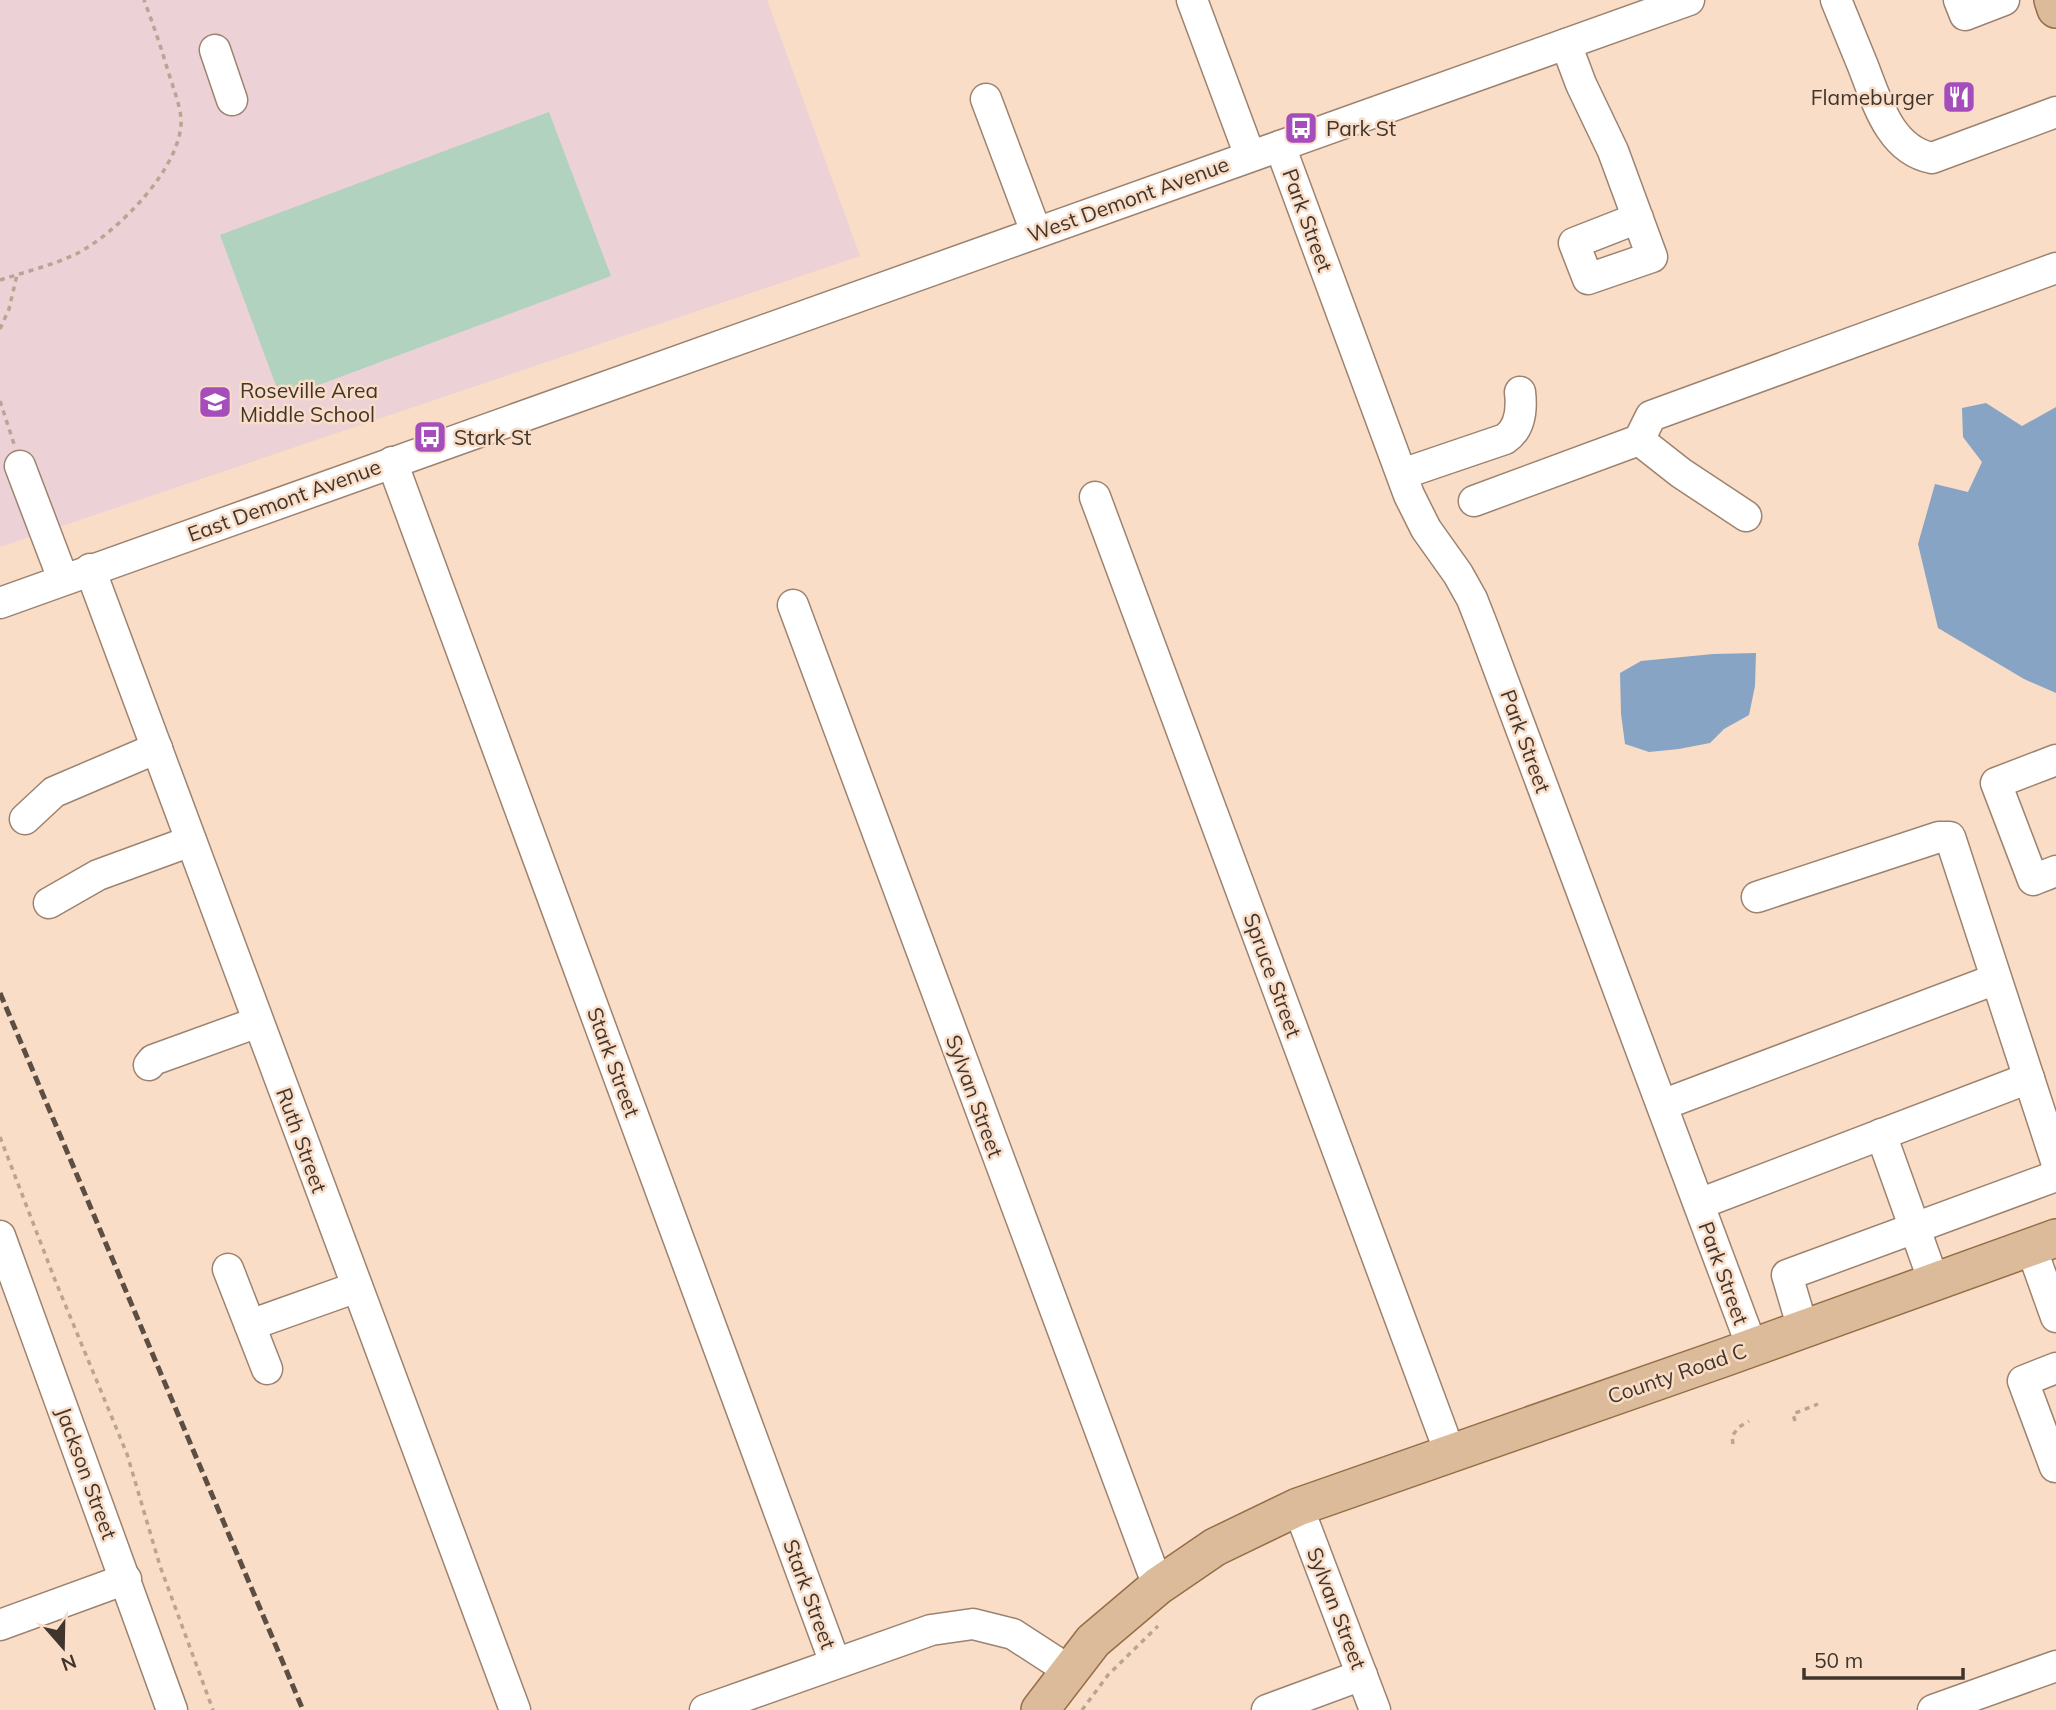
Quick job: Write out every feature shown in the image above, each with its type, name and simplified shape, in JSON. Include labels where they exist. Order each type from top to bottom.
[{"type":"main road","points":[[2053,0],[2056,9]]},
{"type":"main road","name":"County Road C","points":[[1040,1710],[1093,1641],[1158,1586],[1215,1547],[1298,1507],[2044,1242]]},
{"type":"street","points":[[1192,0],[1251,156]]},
{"type":"street","name":"West Demont Avenue","points":[[568,399],[1689,0]]},
{"type":"street","points":[[1836,0],[1885,120],[1905,146],[1919,156],[1932,158],[2056,112]]},
{"type":"street","points":[[1959,0],[1965,16],[2004,0]]},
{"type":"street","points":[[1566,44],[1581,84],[1613,151],[1638,218]]},
{"type":"street","points":[[215,50],[232,100]]},
{"type":"street","points":[[986,99],[1035,232]]},
{"type":"street","name":"Park Street","points":[[1280,146],[1402,474],[1426,529],[1458,574],[1479,617],[1752,1347]]},
{"type":"street","points":[[1474,501],[1639,440],[1651,416],[2056,268]]},
{"type":"street","points":[[1402,474],[1511,435],[1520,417],[1520,392]]},
{"type":"street","name":"East Demont Avenue","points":[[0,603],[568,399]]},
{"type":"street","points":[[1639,440],[1681,473],[1746,516]]},
{"type":"street","name":"Stark Street","points":[[392,462],[835,1663]]},
{"type":"street","name":"Ruth Street","points":[[20,466],[77,574],[157,748],[516,1710]]},
{"type":"street","name":"Spruce Street","points":[[1095,497],[1450,1453]]},
{"type":"street","name":"Sylvan Street","points":[[793,605],[1158,1586]]},
{"type":"street","points":[[25,819],[54,792],[157,748]]},
{"type":"street","points":[[2056,760],[1996,783],[2033,880],[2056,872]]},
{"type":"street","points":[[1757,897],[1939,837],[1950,837],[2056,1161]]},
{"type":"street","points":[[49,903],[98,875],[191,841]]},
{"type":"street","points":[[1662,1105],[1997,979]]},
{"type":"street","points":[[149,1065],[153,1060],[258,1022]]},
{"type":"street","points":[[1699,1203],[2029,1078]]},
{"type":"street","points":[[1881,1134],[1934,1282]]},
{"type":"street","points":[[1803,1329],[1787,1275],[2056,1176]]},
{"type":"street","name":"Jackson Street","points":[[0,1236],[8,1279],[126,1579],[172,1710]]},
{"type":"street","points":[[2044,1242],[2056,1317]]},
{"type":"street","points":[[228,1269],[267,1368]]},
{"type":"street","points":[[250,1325],[356,1287]]},
{"type":"street","points":[[2056,1368],[2023,1381],[2056,1467]]},
{"type":"street","name":"Sylvan Street","points":[[1298,1507],[1376,1710]]},
{"type":"street","points":[[0,1625],[126,1579]]},
{"type":"street","points":[[705,1710],[931,1630],[973,1624],[1013,1634],[1070,1671]]},
{"type":"street","points":[[1933,1710],[2056,1666]]},
{"type":"street","points":[[1267,1710],[1362,1675]]},
{"type":"path","points":[[0,280],[76,254],[110,232],[158,179],[179,139],[181,120],[178,101],[144,0]]},
{"type":"path","points":[[0,329],[9,309],[17,275]]},
{"type":"path","points":[[0,401],[20,466]]},
{"type":"path","points":[[0,1138],[127,1454],[160,1566],[213,1710]]},
{"type":"path","points":[[1795,1421],[1793,1414],[1818,1404]]},
{"type":"path","points":[[1733,1444],[1732,1436],[1749,1420]]},
{"type":"path","points":[[1083,1710],[1108,1675],[1160,1625]]},
{"type":"shaded area","name":"Roseville Area Middle School","points":[[0,0],[767,0],[860,256],[0,547]]},
{"type":"green space","points":[[549,112],[611,276],[281,399],[220,235]]},
{"type":"water","points":[[1986,403],[2022,426],[2056,407],[2056,693],[2024,679],[1938,628],[1918,544],[1935,484],[1968,492],[1982,462],[1963,437],[1962,408]]},
{"type":"water","points":[[1756,653],[1755,686],[1749,715],[1724,729],[1710,743],[1649,752],[1625,744],[1620,673],[1641,661]]},
{"type":"railway","points":[[0,993],[303,1710]]},
{"type":"place","name":"Flameburger","points":[[1959,97]]},
{"type":"place","name":"Park St","points":[[1301,128]]},
{"type":"place","name":"Roseville Area Middle School","points":[[215,402]]},
{"type":"place","name":"Stark St","points":[[430,437]]}]
